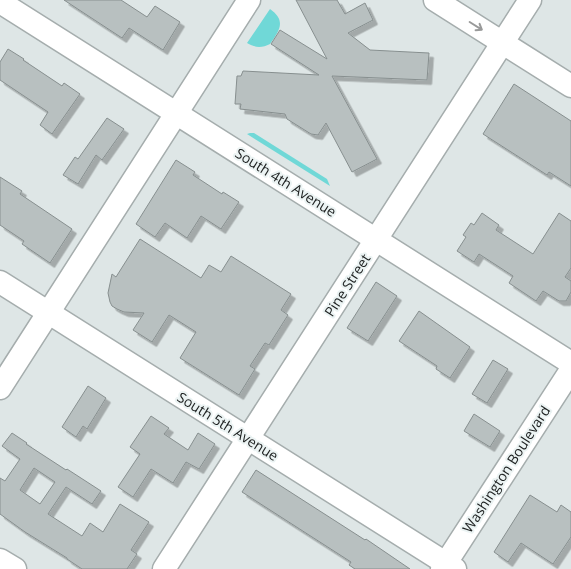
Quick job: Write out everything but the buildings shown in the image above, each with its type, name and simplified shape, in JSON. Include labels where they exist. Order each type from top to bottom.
[{"type":"street","points":[[0,388],[249,0]]},
{"type":"street","points":[[435,0],[571,86]]},
{"type":"street","name":"Pine Street","points":[[164,569],[530,0]]},
{"type":"street","name":"South 4th Avenue","points":[[0,2],[571,363]]},
{"type":"street","name":"South 5th Avenue","points":[[0,282],[248,438],[447,567]]},
{"type":"street","name":"Washington Boulevard","points":[[447,567],[571,370]]},
{"type":"street","points":[[0,560],[15,569]]},
{"type":"shaded area","points":[[270,9],[278,18],[280,26],[270,44],[256,47],[247,43]]},
{"type":"shaded area","points":[[254,133],[327,179],[330,186],[247,134]]}]
